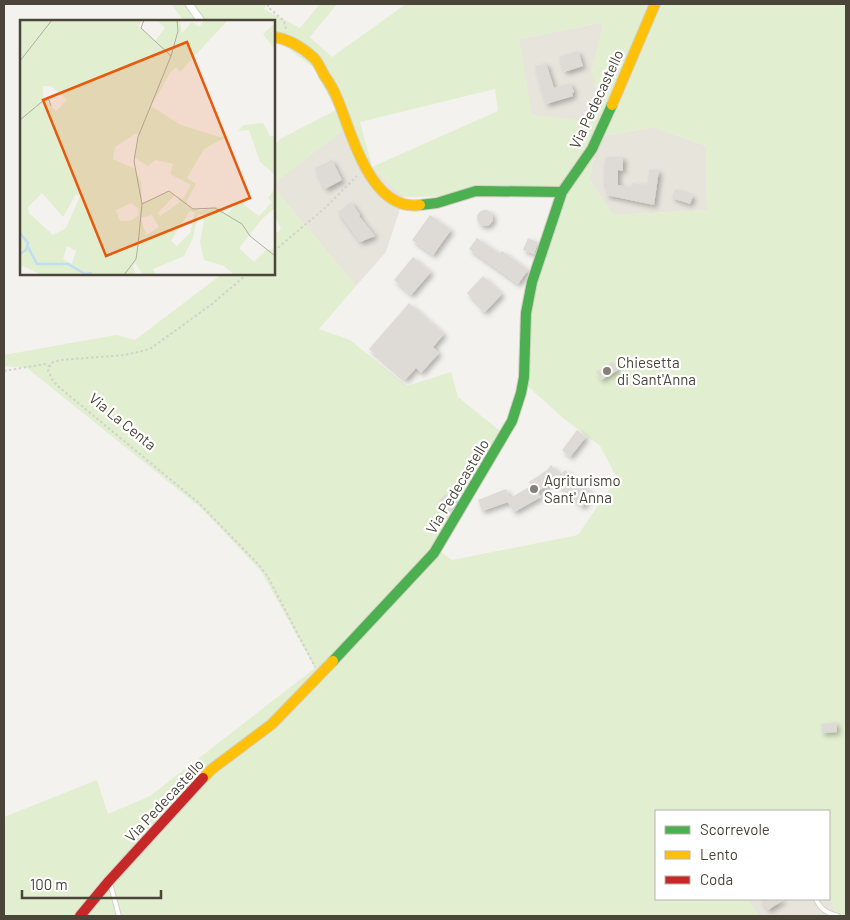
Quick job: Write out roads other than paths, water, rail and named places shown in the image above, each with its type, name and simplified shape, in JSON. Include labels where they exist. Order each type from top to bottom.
[{"type":"street","points":[[189,4],[199,20]]},
{"type":"street","name":"Via Pedecastello","points":[[80,916],[192,789],[212,769],[272,724],[434,553],[444,538],[512,421],[524,377],[528,298],[562,192],[592,149],[600,133],[655,4]]},
{"type":"street","points":[[275,37],[286,39],[315,59],[336,95],[365,168],[373,182],[387,196],[402,204],[414,206],[437,204],[476,191],[562,192]]},
{"type":"lane","points":[[109,881],[119,916]]},
{"type":"lane","points":[[817,900],[824,911],[838,916]]},
{"type":"place","name":"Chiesetta di Sant'Anna","points":[[607,371]]},
{"type":"place","name":"Agriturismo Sant' Anna","points":[[534,489]]}]
